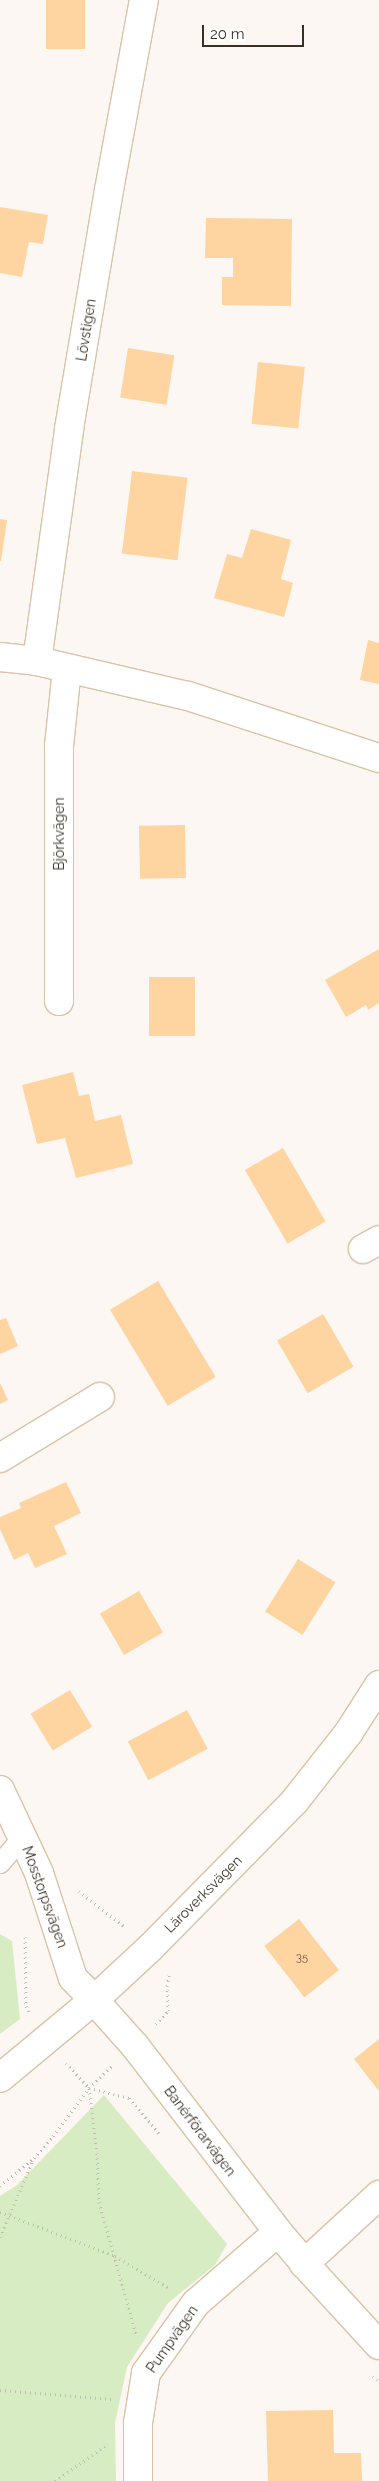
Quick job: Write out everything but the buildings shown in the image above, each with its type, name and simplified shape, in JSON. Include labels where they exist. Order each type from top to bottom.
[{"type":"street","name":"Lövstigen","points":[[37,661],[69,429],[109,190],[144,0]]},
{"type":"street","points":[[0,657],[37,661],[188,696],[379,758]]},
{"type":"street","name":"Björkvägen","points":[[59,1001],[59,746],[67,668]]},
{"type":"street","points":[[0,1458],[100,1397]]},
{"type":"street","name":"Läroverksvägen","points":[[0,2078],[94,2000],[151,1947],[294,1802],[349,1732],[379,1685]]},
{"type":"street","name":"Mosstorpsvägen","points":[[0,1790],[39,1873],[73,1978],[94,2000]]},
{"type":"street","name":"Banérförarvägen","points":[[94,2000],[135,2046],[304,2264],[379,2345]]},
{"type":"street","points":[[304,2264],[379,2194]]},
{"type":"street","name":"Pumpvägen","points":[[138,2481],[139,2412],[146,2373],[196,2303],[278,2232]]},
{"type":"lane","points":[[0,1863],[22,1836]]},
{"type":"path","points":[[0,2186],[34,2158],[53,2136],[88,2088],[135,2046]]},
{"type":"path","points":[[88,2088],[97,2153],[99,2202],[146,2373]]},
{"type":"path","points":[[0,2237],[34,2158]]},
{"type":"path","points":[[0,2212],[115,2256],[196,2303]]},
{"type":"path","points":[[0,2390],[139,2412]]},
{"type":"path","points":[[55,2481],[139,2412]]},
{"type":"green space","points":[[0,1934],[12,1941],[20,2019],[0,2034]]},
{"type":"green space","points":[[104,2095],[227,2244],[215,2265],[168,2303],[127,2367],[115,2423],[116,2481],[0,2481],[0,2196],[17,2185]]}]
